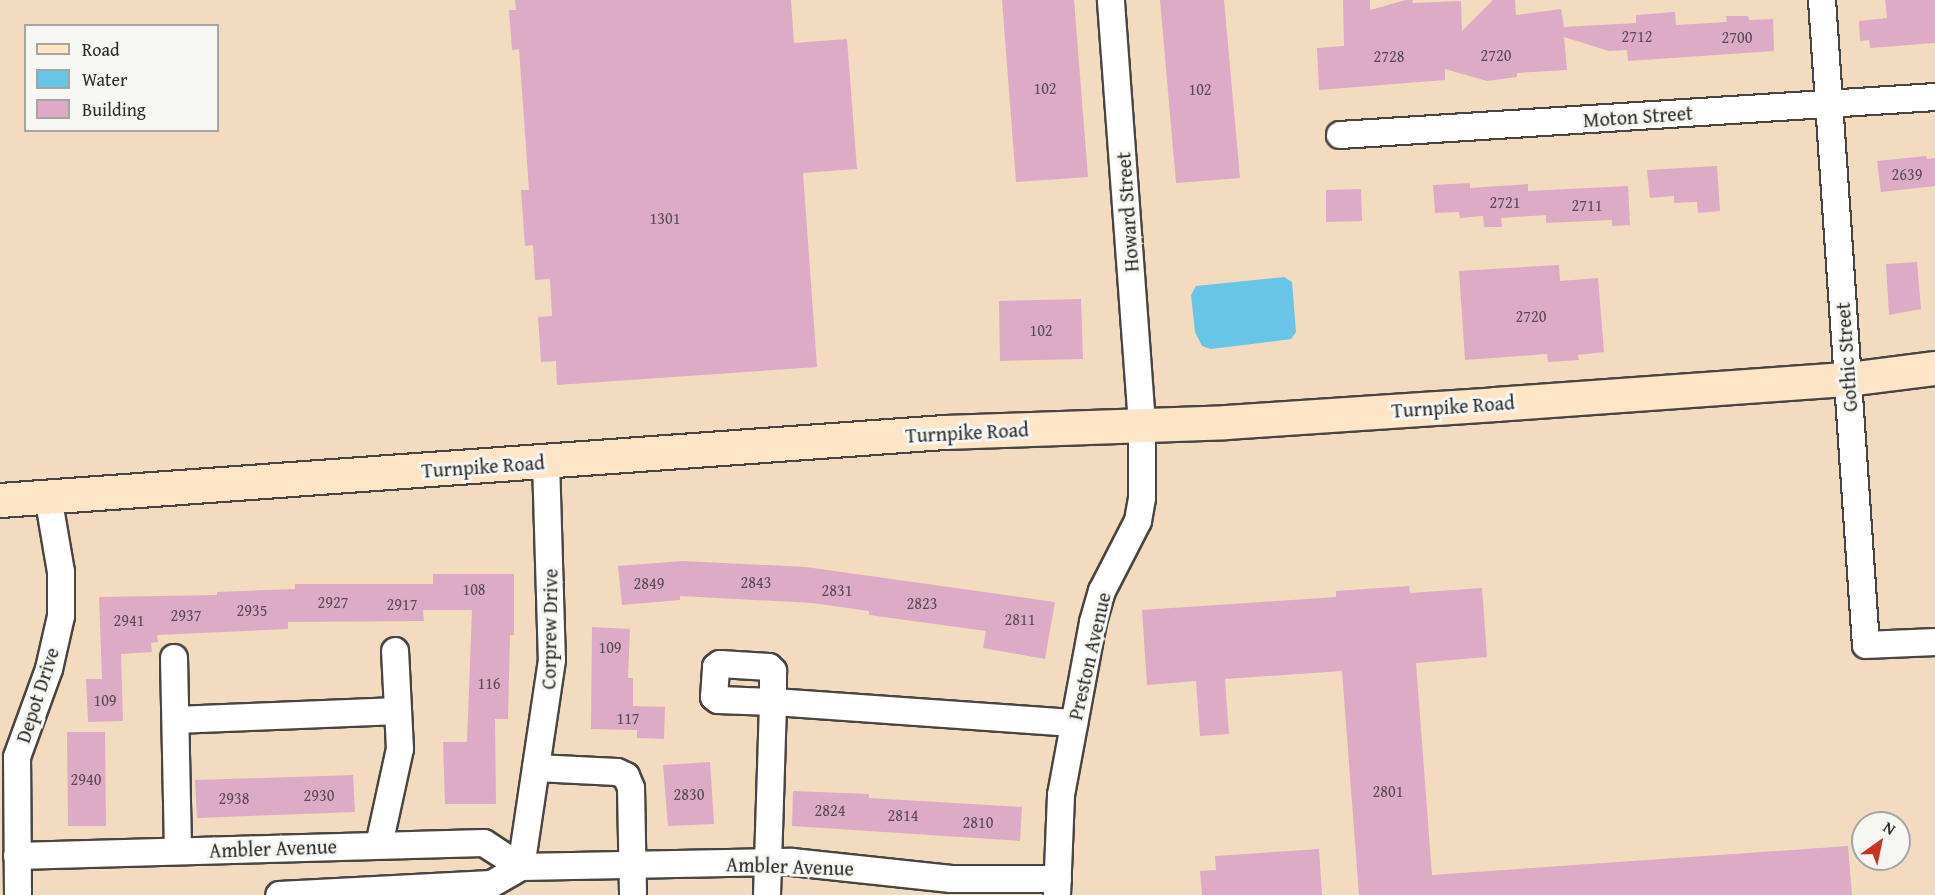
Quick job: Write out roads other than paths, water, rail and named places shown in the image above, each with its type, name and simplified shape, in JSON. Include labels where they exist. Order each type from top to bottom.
[{"type":"main road","name":"Turnpike Road","points":[[0,500],[945,432],[1142,424],[1848,379],[1935,368]]},
{"type":"street","name":"Howard Street","points":[[1111,0],[1142,424]]},
{"type":"street","name":"Gothic Street","points":[[1822,0],[1866,645],[1935,642]]},
{"type":"street","name":"Moton Street","points":[[1341,135],[1935,97]]},
{"type":"street","name":"Preston Avenue","points":[[1057,887],[1060,795],[1102,591],[1138,521],[1142,498],[1142,424]]},
{"type":"street","name":"Corprew Drive","points":[[521,867],[552,660],[546,461]]},
{"type":"street","name":"Depot Drive","points":[[18,895],[16,757],[49,669],[61,616],[61,572],[48,496]]},
{"type":"street","points":[[380,845],[400,749],[395,651]]},
{"type":"street","points":[[174,658],[178,851]]},
{"type":"street","points":[[767,895],[770,862],[773,702],[1074,723]]},
{"type":"street","points":[[176,720],[398,711]]},
{"type":"street","points":[[536,768],[618,772],[626,776],[631,788],[633,895]]},
{"type":"street","name":"Ambler Avenue","points":[[17,856],[484,843],[521,867]]},
{"type":"street","name":"Ambler Avenue","points":[[279,895],[491,884],[521,867],[770,862],[1057,887]]},
{"type":"water","points":[[1284,277],[1292,282],[1296,332],[1291,339],[1211,349],[1202,346],[1195,332],[1191,295],[1196,286]]}]
